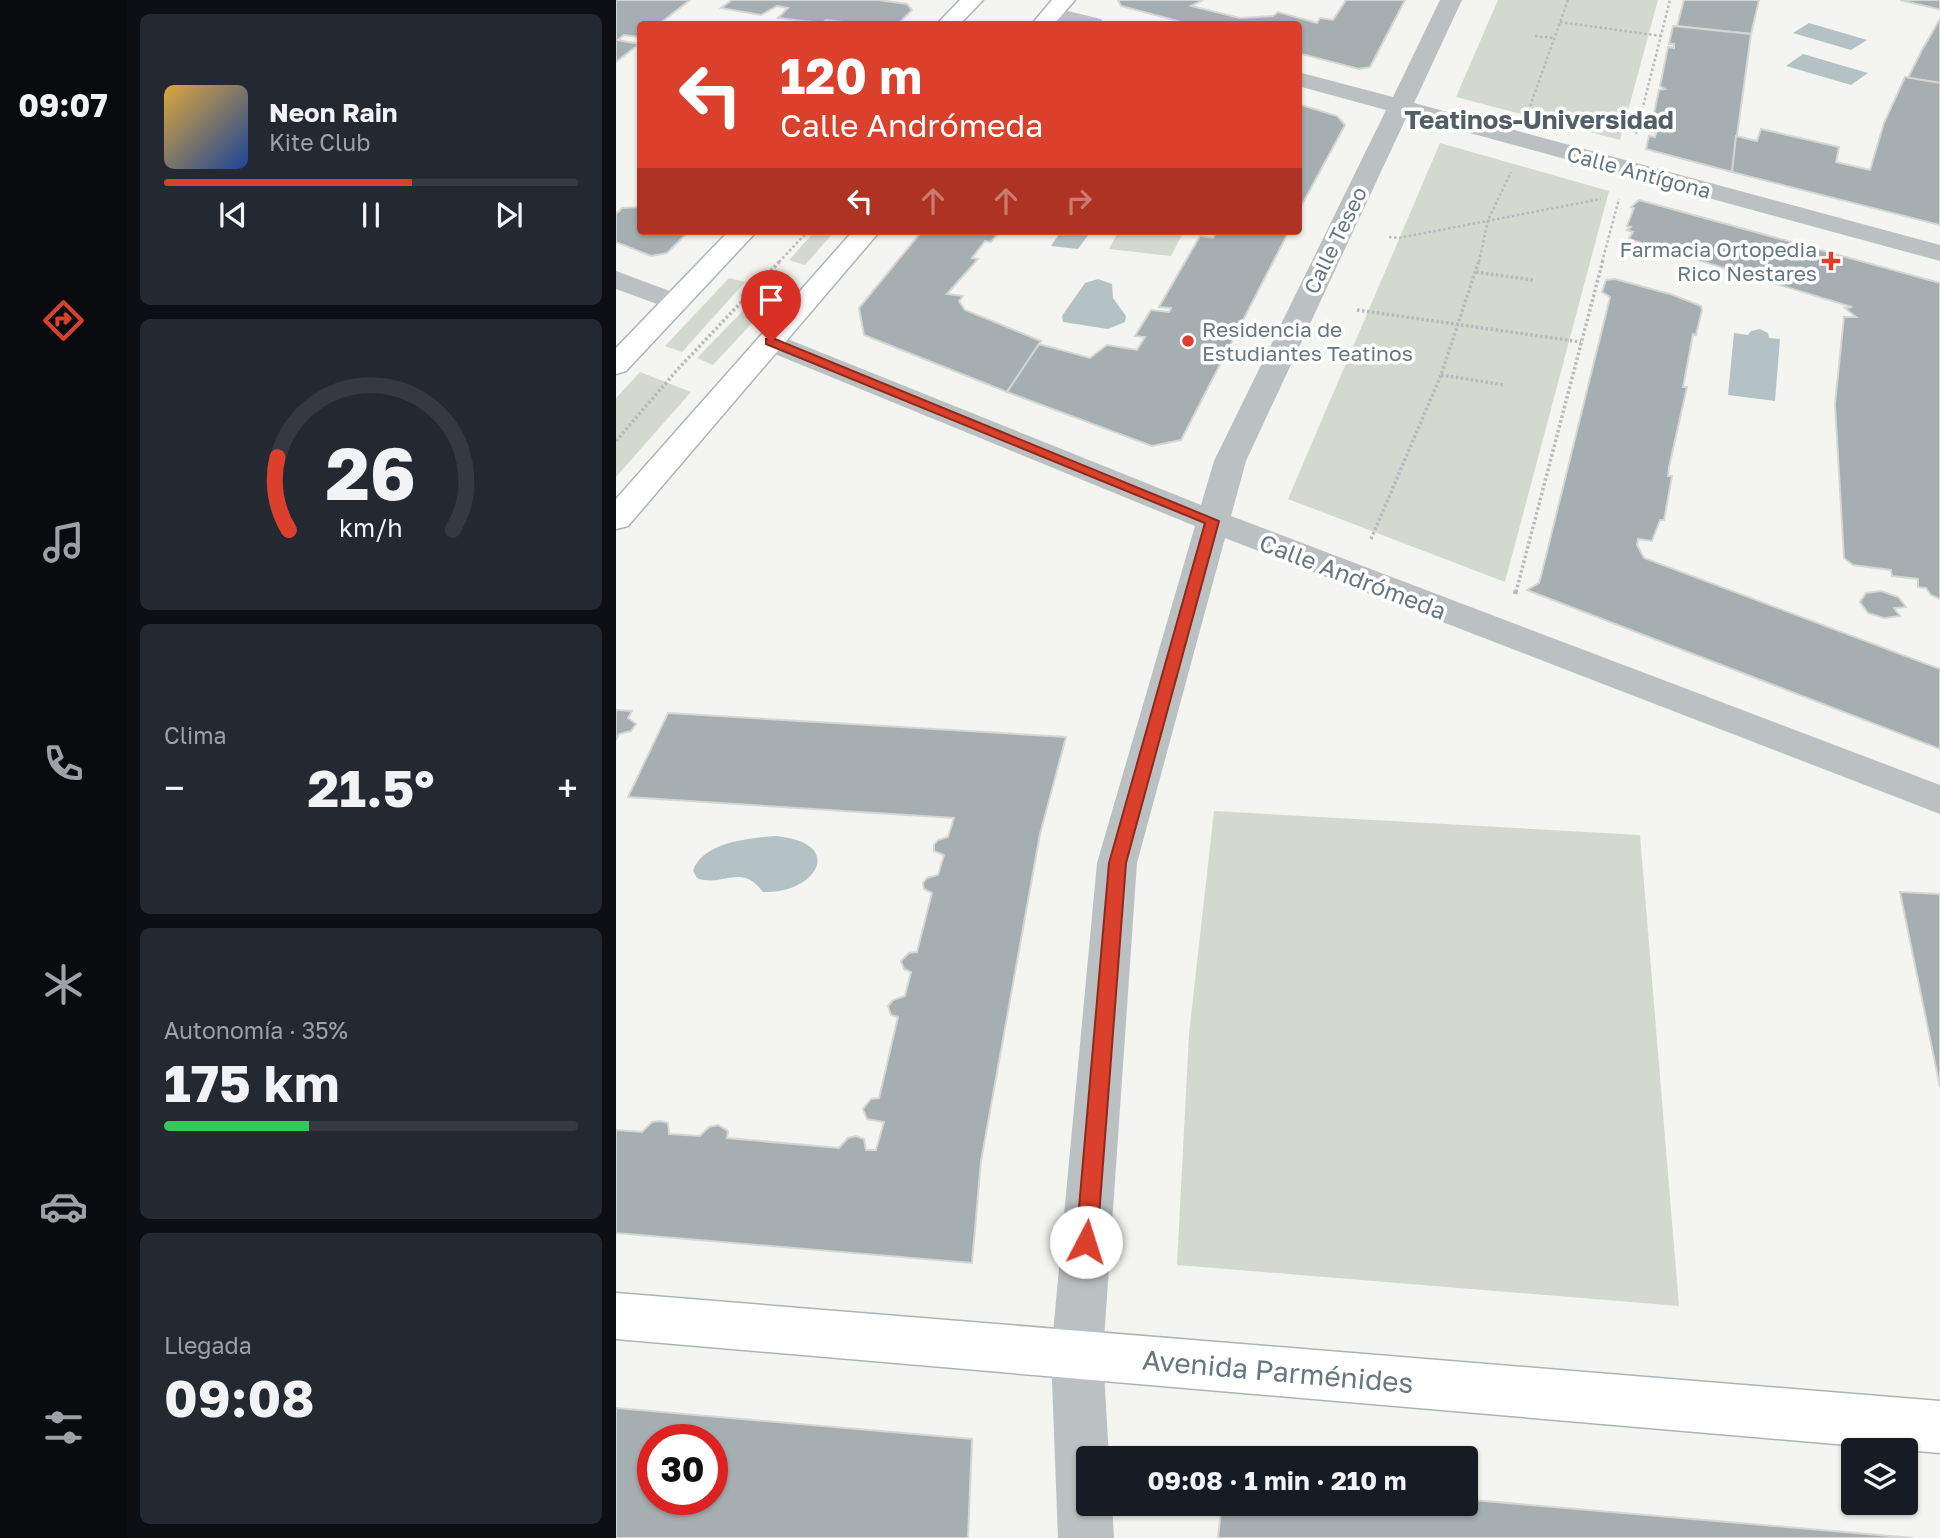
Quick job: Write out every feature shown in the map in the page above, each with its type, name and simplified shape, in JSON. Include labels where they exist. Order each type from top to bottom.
[{"type":"main road","points":[[951,21],[972,0]]},
{"type":"main road","points":[[616,519],[863,235]]},
{"type":"main road","points":[[616,365],[736,239]]},
{"type":"main road","name":"Avenida Parménides","points":[[616,1316],[1940,1427]]},
{"type":"street","name":"Calle Teseo","points":[[1086,1538],[1077,1354],[1117,863],[1230,461],[1451,0]]},
{"type":"street","points":[[1053,13],[1082,21]]},
{"type":"street","name":"Calle Antígona","points":[[1302,80],[1940,253]]},
{"type":"street","points":[[616,279],[676,303]]},
{"type":"street","name":"Calle Andrómeda","points":[[771,342],[1213,521],[1940,800]]},
{"type":"path","points":[[1527,116],[1568,0]]},
{"type":"path","points":[[1635,136],[1671,0]]},
{"type":"path","points":[[1560,22],[1661,36]]},
{"type":"path","points":[[1535,36],[1555,38]]},
{"type":"path","points":[[1371,539],[1441,375],[1476,272],[1488,220],[1504,181],[1516,165]]},
{"type":"path","points":[[1514,597],[1622,188]]},
{"type":"path","points":[[1389,237],[1488,220],[1517,211],[1619,199]]},
{"type":"path","points":[[616,441],[677,370],[804,235]]},
{"type":"path","points":[[736,239],[774,268],[817,288]]},
{"type":"path","points":[[1476,272],[1533,280]]},
{"type":"path","points":[[1357,310],[1457,322],[1581,342]]},
{"type":"path","points":[[1441,375],[1505,385]]},
{"type":"shaded area","points":[[1498,0],[1658,0],[1620,140],[1456,97]]},
{"type":"shaded area","points":[[1809,23],[1867,40],[1851,50],[1793,33]]},
{"type":"shaded area","points":[[1803,54],[1868,73],[1851,85],[1786,66]]},
{"type":"shaded area","points":[[1440,143],[1609,191],[1505,582],[1288,499]]},
{"type":"shaded area","points":[[811,235],[831,235],[805,265],[789,260]]},
{"type":"shaded area","points":[[1058,235],[1088,235],[1078,249],[1051,246]]},
{"type":"shaded area","points":[[1117,235],[1182,235],[1171,256],[1109,249]]},
{"type":"shaded area","points":[[729,278],[745,282],[682,352],[665,346]]},
{"type":"shaded area","points":[[1098,279],[1112,284],[1113,298],[1126,316],[1125,322],[1108,329],[1063,322],[1062,316],[1085,283]]},
{"type":"shaded area","points":[[766,287],[782,291],[713,365],[697,358]]},
{"type":"shaded area","points":[[1760,329],[1768,333],[1769,338],[1780,339],[1775,401],[1728,395],[1734,333],[1748,335],[1751,331]]},
{"type":"shaded area","points":[[640,372],[691,392],[616,477],[616,398]]},
{"type":"shaded area","points":[[1214,811],[1640,835],[1679,1306],[1177,1265],[1189,1034]]},
{"type":"shaded area","points":[[776,836],[798,841],[812,848],[817,858],[816,868],[797,886],[781,891],[763,892],[747,879],[739,877],[706,880],[697,878],[693,871],[698,861],[716,848],[741,840]]},
{"type":"building","points":[[616,0],[690,0],[663,21],[637,21],[637,37],[624,35],[618,40],[637,46],[616,62]]},
{"type":"building","points":[[732,0],[879,0],[907,4],[912,10],[901,21],[804,21],[778,18],[788,8],[777,6],[761,15],[721,8]]},
{"type":"building","points":[[1118,0],[1203,0],[1191,6],[1240,18],[1273,16],[1278,12],[1317,23],[1320,18],[1333,20],[1346,0],[1405,0],[1370,67],[1359,69],[1302,54],[1302,21],[1178,21],[1121,6]]},
{"type":"building","points":[[1684,0],[1759,0],[1751,34],[1677,26]]},
{"type":"building","points":[[1900,0],[1940,0],[1940,9],[1938,9]]},
{"type":"building","points":[[1940,19],[1940,83],[1908,78],[1922,50]]},
{"type":"building","points":[[1673,26],[1751,34],[1732,172],[1646,149],[1649,136],[1655,137],[1656,133],[1650,132],[1659,90],[1665,89],[1660,86],[1668,47],[1674,48],[1674,44],[1669,44]]},
{"type":"building","points":[[1905,77],[1940,83],[1940,225],[1732,172],[1736,136],[1757,141],[1761,129],[1839,147],[1836,162],[1870,170],[1884,123]]},
{"type":"building","points":[[1302,105],[1337,116],[1345,125],[1302,205]]},
{"type":"building","points":[[1543,115],[1566,122],[1560,127],[1536,120]]},
{"type":"building","points":[[1639,200],[1940,283],[1940,599],[1931,595],[1926,588],[1918,587],[1918,579],[1892,576],[1891,570],[1853,565],[1844,558],[1835,404],[1844,317],[1856,317],[1845,308],[1852,307],[1632,240],[1629,238],[1633,232],[1627,230],[1631,227],[1627,226],[1634,208],[1631,207]]},
{"type":"building","points":[[637,207],[637,235],[685,235],[667,253],[651,256],[616,242],[616,214],[622,208]]},
{"type":"building","points":[[919,235],[997,235],[991,242],[985,241],[972,258],[978,259],[947,294],[963,296],[959,301],[965,310],[1041,341],[1007,392],[864,335],[859,308]]},
{"type":"building","name":"Residencia de Estudiantes Teatinos","points":[[1215,235],[1287,235],[1181,440],[1152,446],[1007,392],[1039,344],[1090,358],[1107,345],[1137,350],[1145,337],[1135,336],[1151,310],[1169,312],[1171,308],[1159,307],[1200,236],[1213,238]]},
{"type":"building","points":[[1615,279],[1673,295],[1701,306],[1702,310],[1696,335],[1693,334],[1683,387],[1687,387],[1669,467],[1668,476],[1672,476],[1664,520],[1660,520],[1652,541],[1638,539],[1637,545],[1644,558],[1940,669],[1940,749],[1527,590],[1539,583],[1610,297],[1602,292],[1606,280]]},
{"type":"building","points":[[1881,591],[1898,597],[1906,607],[1894,608],[1900,616],[1884,618],[1868,613],[1860,602],[1866,593]]},
{"type":"building","points":[[616,710],[632,711],[628,718],[636,724],[631,731],[619,734],[616,740]]},
{"type":"building","points":[[668,713],[1066,737],[1040,834],[981,1161],[972,1263],[616,1233],[616,1130],[642,1132],[652,1122],[661,1121],[668,1123],[669,1134],[700,1136],[709,1127],[718,1125],[728,1131],[727,1138],[839,1148],[848,1138],[856,1136],[864,1139],[866,1150],[876,1150],[884,1122],[867,1119],[863,1109],[871,1099],[879,1098],[898,1017],[891,1015],[888,1006],[893,1000],[905,996],[911,972],[904,969],[901,961],[909,953],[917,952],[932,893],[924,889],[923,883],[927,878],[938,875],[944,855],[934,851],[934,845],[938,840],[948,837],[954,818],[628,797]]},
{"type":"building","points":[[1900,892],[1940,894],[1940,1087]]},
{"type":"building","points":[[616,1408],[972,1439],[968,1538],[616,1538]]},
{"type":"building","points":[[1478,1501],[1913,1538],[1218,1538],[1221,1516],[1478,1516]]},
{"type":"place","name":"Farmacia Ortopedia Rico Nestares","points":[[1831,261]]},
{"type":"place","name":"Residencia de Estudiantes Teatinos","points":[[1188,341]]},
{"type":"district","name":"Teatinos-Universidad","points":[[1539,119]]},
{"type":"route","points":[[771,342],[1213,521],[1117,863],[1086,1242]]}]
